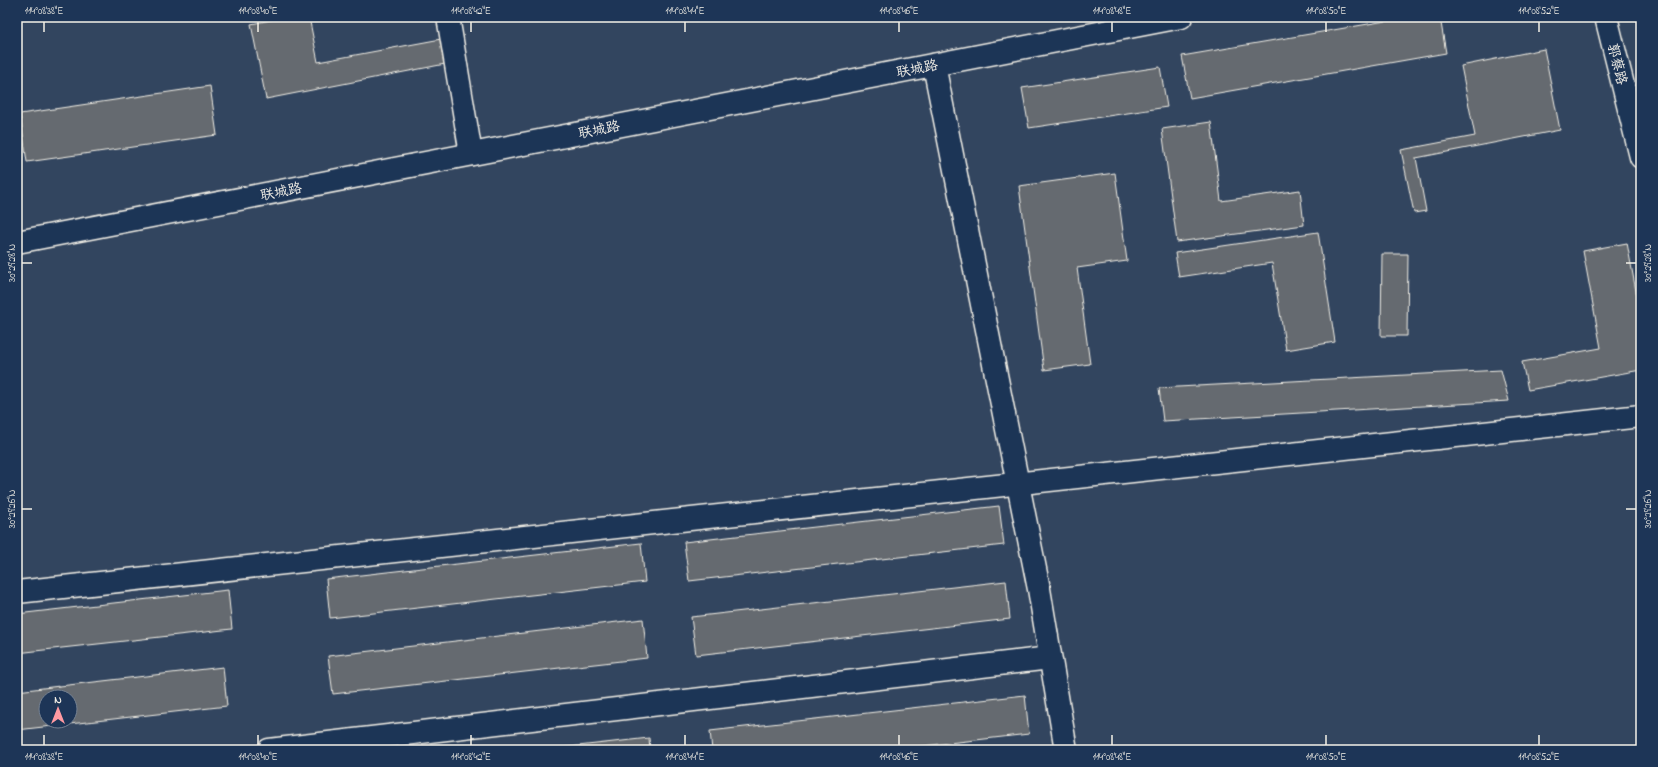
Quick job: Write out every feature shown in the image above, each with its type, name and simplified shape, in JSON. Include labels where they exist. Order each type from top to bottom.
[{"type":"street","points":[[448,17],[471,154]]},
{"type":"street","name":"联城路","points":[[17,242],[1181,17]]},
{"type":"street","name":"郭蔡路","points":[[1606,17],[1641,157]]},
{"type":"street","points":[[934,65],[1039,589],[1066,750]]},
{"type":"street","points":[[17,592],[1641,416]]},
{"type":"street","points":[[270,750],[1050,658]]},
{"type":"shaded area","points":[[17,17],[1641,17],[1641,750],[17,750]]},
{"type":"building","points":[[286,17],[309,17],[318,62],[441,39],[445,64],[266,99],[251,24]]},
{"type":"building","points":[[1409,17],[1440,17],[1446,53],[1190,98],[1182,56]]},
{"type":"building","points":[[1544,49],[1560,130],[1416,158],[1426,211],[1414,213],[1401,150],[1475,136],[1461,66]]},
{"type":"building","points":[[1160,67],[1167,107],[1029,128],[1022,88]]},
{"type":"building","points":[[210,86],[217,135],[27,162],[20,114]]},
{"type":"building","points":[[1211,122],[1221,201],[1300,190],[1304,225],[1177,242],[1162,129]]},
{"type":"building","points":[[1115,173],[1127,261],[1077,268],[1090,364],[1044,370],[1019,186]]},
{"type":"building","points":[[1318,232],[1335,342],[1286,350],[1272,263],[1179,277],[1175,253]]},
{"type":"building","points":[[1627,243],[1641,318],[1641,370],[1528,390],[1522,362],[1601,348],[1583,251]]},
{"type":"building","points":[[1382,254],[1408,254],[1407,336],[1381,336]]},
{"type":"building","points":[[1501,370],[1509,401],[1163,421],[1159,388]]},
{"type":"building","points":[[999,506],[1004,545],[689,581],[684,542]]},
{"type":"building","points":[[641,543],[645,582],[330,618],[326,579]]},
{"type":"building","points":[[1006,581],[1010,619],[696,655],[691,617]]},
{"type":"building","points":[[228,590],[232,629],[17,653],[17,614]]},
{"type":"building","points":[[643,619],[647,658],[333,694],[328,656]]},
{"type":"building","points":[[223,667],[227,706],[78,723],[78,689],[38,689],[38,728],[17,730],[17,691]]},
{"type":"building","points":[[1025,695],[1029,734],[887,750],[712,750],[710,731]]},
{"type":"building","points":[[649,738],[650,750],[543,750]]}]
